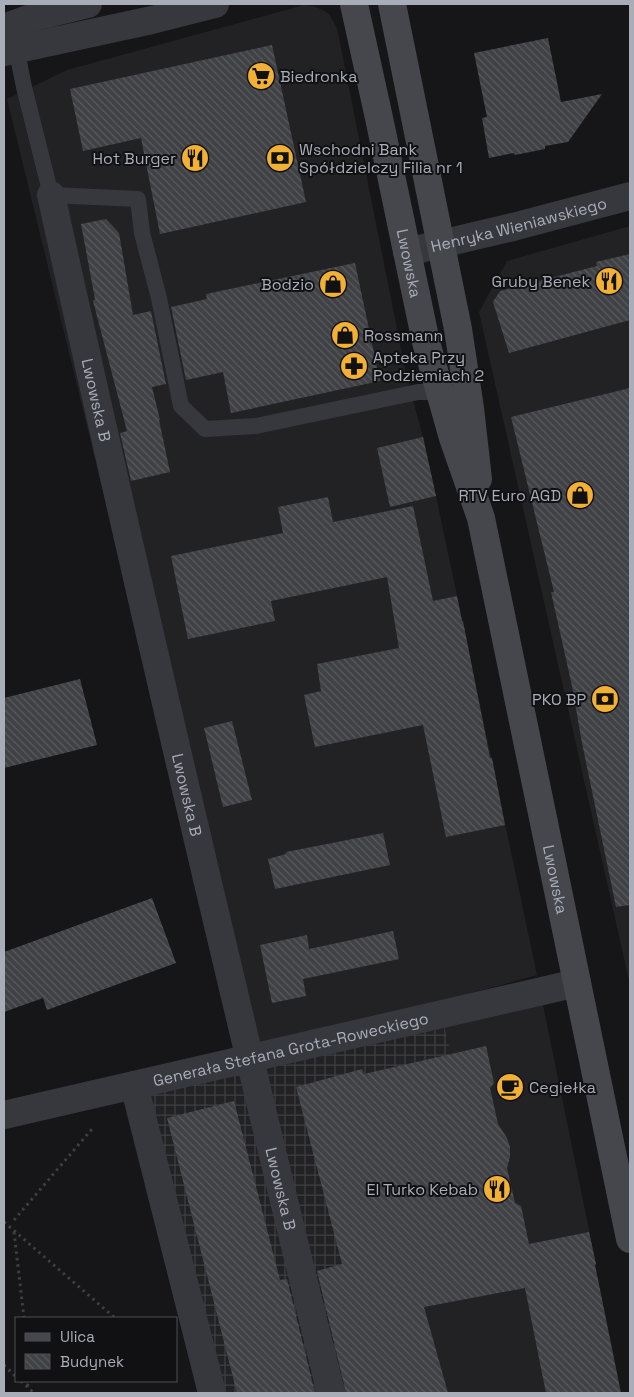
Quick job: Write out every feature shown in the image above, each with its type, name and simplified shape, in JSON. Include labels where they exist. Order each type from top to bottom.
[{"type":"main road","name":"Lwowska","points":[[354,4],[380,118],[426,342],[452,438],[480,518],[630,1239]]},
{"type":"main road","name":"Lwowska","points":[[392,4],[458,328],[477,460],[480,518]]},
{"type":"street","points":[[9,38],[31,18],[88,4]]},
{"type":"street","points":[[9,38],[96,32],[215,4]]},
{"type":"street","name":"Lwowska B","points":[[51,195],[147,622],[249,1058],[331,1393]]},
{"type":"street","name":"Henryka Wieniawskiego","points":[[407,252],[630,196]]},
{"type":"street","name":"Generała Stefana Grota-Roweckiego","points":[[4,1115],[577,983]]},
{"type":"street","points":[[132,1085],[212,1393]]},
{"type":"lane","points":[[88,4],[96,32]]},
{"type":"lane","points":[[9,38],[24,87],[51,195],[138,198],[142,233],[159,298],[181,406],[205,429],[256,426],[418,392],[440,392]]},
{"type":"path","points":[[14,1220],[132,1085]]},
{"type":"path","points":[[4,1222],[114,1317]]},
{"type":"path","points":[[14,1231],[24,1317]]},
{"type":"path","points":[[4,1365],[15,1375]]},
{"type":"path","points":[[22,1382],[34,1393]]},
{"type":"path","points":[[26,1386],[31,1382]]},
{"type":"shaded area","points":[[304,5],[313,6],[329,14],[337,28],[406,374],[436,496],[537,975],[464,995],[239,1048],[7,99],[67,70]]},
{"type":"shaded area","points":[[630,226],[630,985],[479,312],[507,261]]},
{"type":"shaded area","points":[[532,1003],[543,1005],[621,1393],[402,1393],[371,1276],[450,1054],[444,1024]]},
{"type":"shaded area","points":[[444,1024],[462,1104],[381,1315],[402,1393],[210,1393],[136,1093]]},
{"type":"building","points":[[548,38],[561,102],[602,94],[568,142],[545,146],[545,149],[489,158],[482,118],[487,117],[474,53]]},
{"type":"building","points":[[272,45],[306,202],[160,234],[141,138],[83,151],[70,89]]},
{"type":"building","points":[[106,219],[119,233],[133,315],[151,311],[166,384],[152,387],[170,472],[131,481],[120,433],[127,431],[93,301],[95,299],[81,224]]},
{"type":"building","points":[[630,254],[630,320],[509,353],[493,302],[500,291],[597,266],[596,262]]},
{"type":"building","points":[[355,263],[380,381],[231,413],[223,372],[186,380],[171,307],[207,299],[206,294]]},
{"type":"building","points":[[630,388],[630,905],[616,907],[572,686],[551,592],[554,592],[511,417]]},
{"type":"building","points":[[423,437],[436,496],[390,507],[377,448]]},
{"type":"building","points":[[328,497],[333,522],[413,506],[433,601],[457,596],[505,825],[446,837],[423,725],[315,747],[304,695],[321,691],[317,664],[399,648],[387,577],[271,601],[275,621],[188,639],[171,556],[283,533],[278,507]]},
{"type":"building","points":[[80,679],[97,745],[4,768],[4,698]]},
{"type":"building","points":[[232,721],[252,800],[223,807],[204,728]]},
{"type":"building","points":[[383,833],[390,865],[275,889],[268,859],[286,854],[286,852]]},
{"type":"building","points":[[152,898],[176,963],[47,1010],[43,998],[4,1012],[4,952]]},
{"type":"building","points":[[393,931],[399,959],[303,979],[306,996],[272,1003],[260,945],[307,935],[309,949]]},
{"type":"building","points":[[486,1046],[494,1083],[490,1088],[498,1124],[507,1138],[510,1147],[507,1168],[515,1203],[521,1206],[529,1244],[589,1232],[621,1393],[546,1393],[525,1288],[424,1307],[448,1393],[346,1393],[317,1271],[342,1264],[296,1087],[362,1069],[364,1074]]},
{"type":"building","points":[[234,1101],[280,1280],[287,1279],[315,1393],[237,1393],[167,1118]]},
{"type":"place","name":"Biedronka","points":[[261,76]]},
{"type":"place","name":"Hot Burger","points":[[195,158]]},
{"type":"place","name":"Wschodni Bank Spółdzielczy Filia nr 1","points":[[280,158]]},
{"type":"place","name":"Gruby Benek","points":[[609,281]]},
{"type":"place","name":"Bodzio","points":[[333,284]]},
{"type":"place","name":"Rossmann","points":[[345,335]]},
{"type":"place","name":"Apteka Przy Podziemiach 2","points":[[354,366]]},
{"type":"place","name":"RTV Euro AGD","points":[[580,495]]},
{"type":"place","name":"PKO BP","points":[[605,699]]},
{"type":"place","name":"Cegiełka","points":[[510,1087]]},
{"type":"place","name":"El Turko Kebab","points":[[497,1189]]}]
